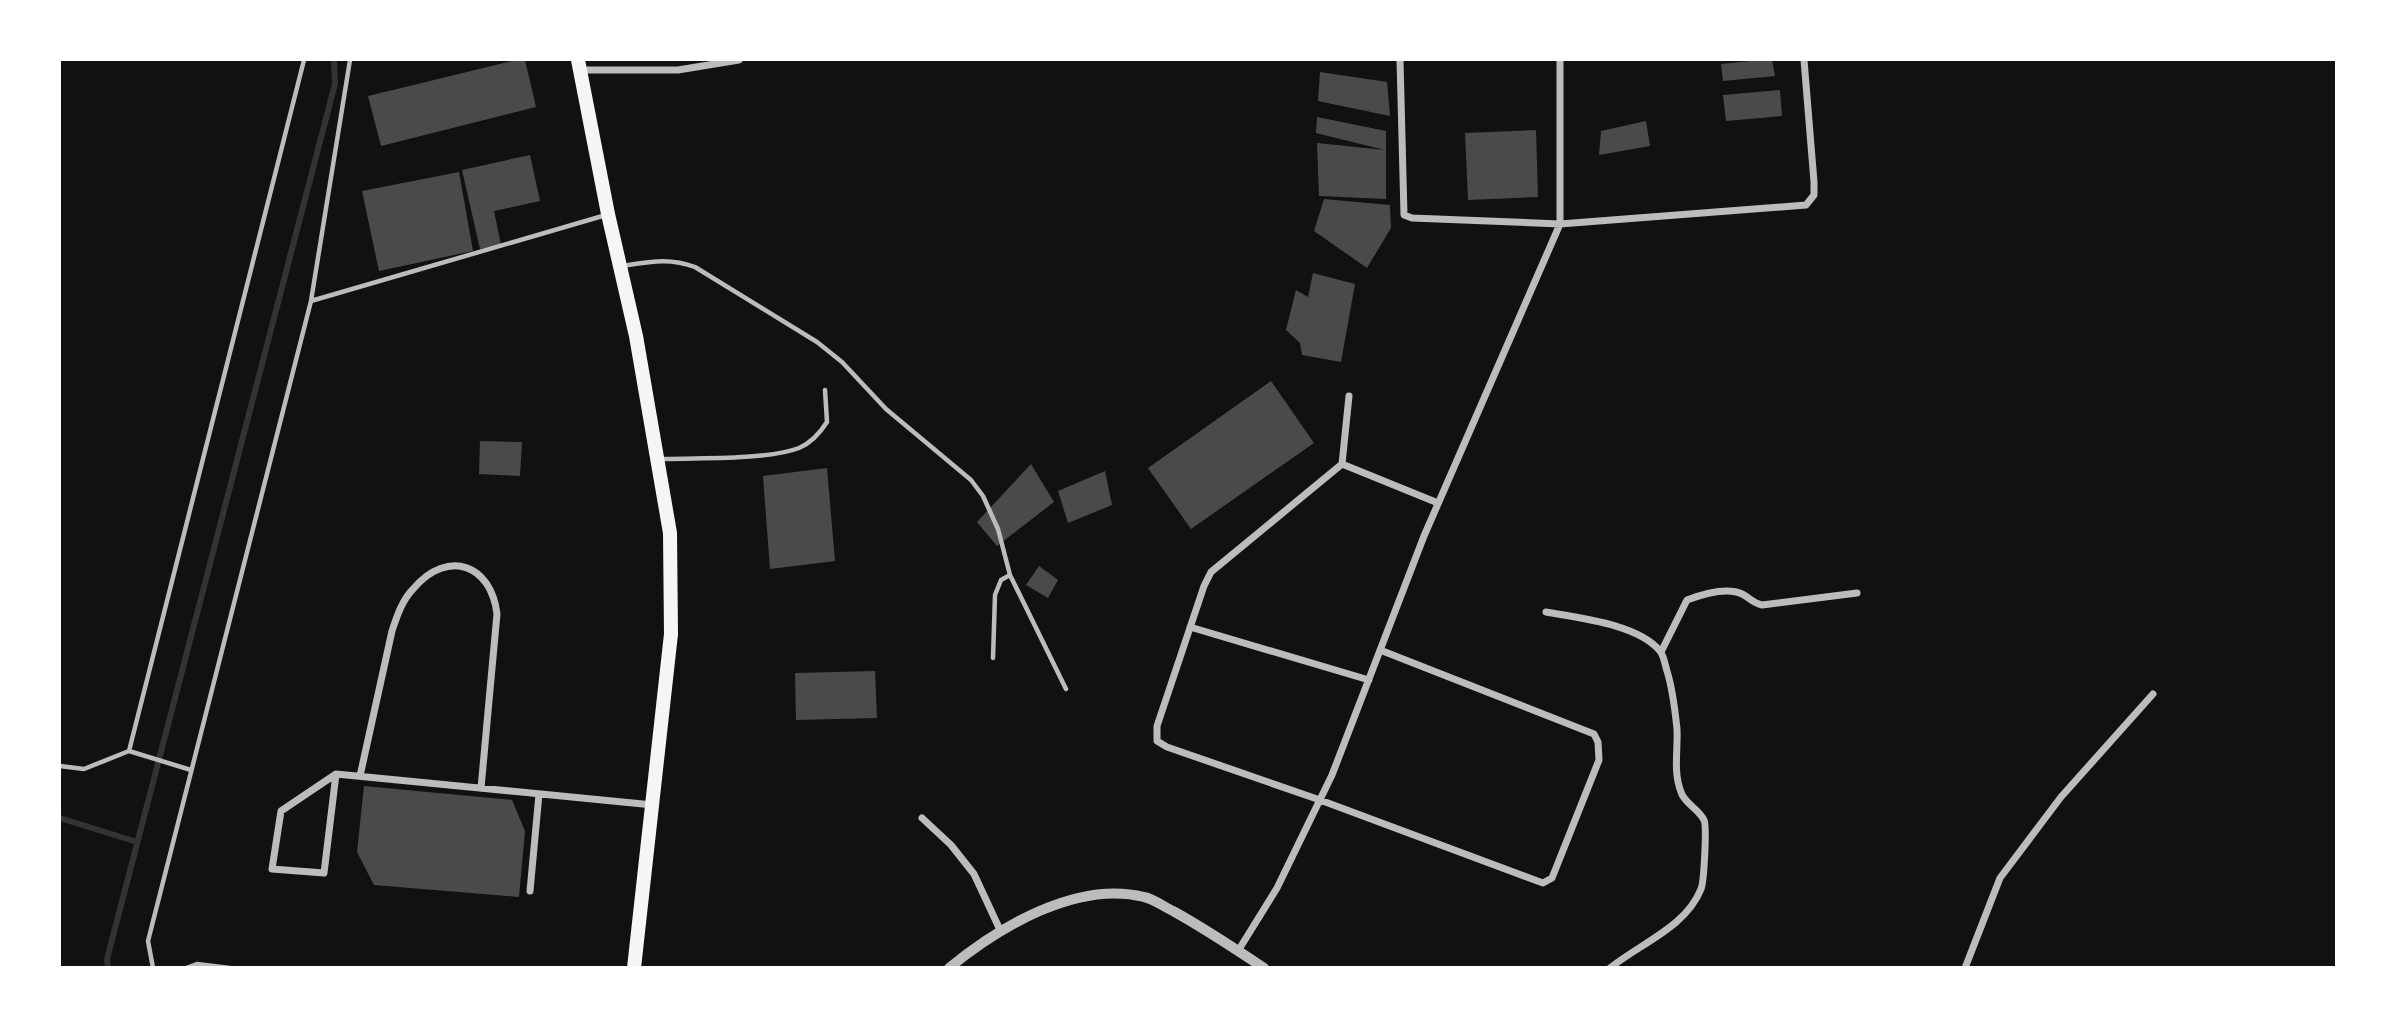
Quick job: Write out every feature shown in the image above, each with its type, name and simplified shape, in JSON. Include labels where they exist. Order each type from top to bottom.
[{"type":"main road","points":[[579,65],[608,214],[636,336],[670,533],[671,634],[634,968]]},
{"type":"street","points":[[579,65],[678,70],[739,60]]},
{"type":"street","points":[[1400,60],[1404,215],[1412,218],[1560,224],[1806,205],[1814,195],[1814,182],[1804,60]]},
{"type":"street","points":[[1238,951],[1277,888],[1332,775],[1438,503],[1560,224],[1560,60]]},
{"type":"street","points":[[1349,396],[1342,464],[1211,572],[1203,586],[1157,726],[1157,741],[1167,747],[1544,883],[1552,878],[1600,760],[1594,734],[1380,650]]},
{"type":"street","points":[[1342,464],[1438,503]]},
{"type":"street","points":[[360,776],[392,631],[400,609],[414,587],[431,573],[450,566],[462,566],[479,573],[486,582],[494,596],[497,614],[481,788]]},
{"type":"street","points":[[1661,652],[1687,600],[1705,593],[1739,593],[1762,605],[1857,593]]},
{"type":"street","points":[[1546,611],[1609,624],[1643,637],[1661,652],[1671,686],[1677,730],[1676,769],[1681,795],[1697,809],[1706,823],[1703,886],[1690,910],[1668,928],[1630,951],[1611,968]]},
{"type":"street","points":[[1190,627],[1369,680]]},
{"type":"street","points":[[1965,968],[2000,878],[2062,797],[2153,694]]},
{"type":"street","points":[[336,774],[324,873],[272,869],[281,811],[336,774],[653,805]]},
{"type":"street","points":[[530,891],[540,794]]},
{"type":"street","points":[[922,818],[951,845],[974,874],[1001,932]]},
{"type":"street","points":[[949,968],[1012,923],[1064,901],[1116,893],[1146,897],[1195,923],[1264,968]]},
{"type":"lane","points":[[129,751],[304,60]]},
{"type":"lane","points":[[153,968],[148,941],[311,301],[350,60]]},
{"type":"lane","points":[[311,301],[608,214]]},
{"type":"lane","points":[[621,266],[666,259],[695,267],[794,327],[842,362],[886,409],[971,480],[983,496],[998,529],[1010,575],[1066,689]]},
{"type":"lane","points":[[657,459],[750,455],[800,447],[811,441],[827,422],[825,390]]},
{"type":"lane","points":[[993,658],[995,595],[1001,580],[1010,575]]},
{"type":"lane","points":[[60,766],[85,769],[129,751],[191,770]]},
{"type":"lane","points":[[186,968],[197,964],[230,968]]},
{"type":"building","points":[[525,60],[536,107],[381,146],[368,96]]},
{"type":"building","points":[[1772,60],[1775,76],[1723,81],[1721,64]]},
{"type":"building","points":[[1320,72],[1387,82],[1390,116],[1318,101]]},
{"type":"building","points":[[1780,90],[1782,116],[1726,121],[1723,95]]},
{"type":"building","points":[[1317,117],[1386,131],[1386,199],[1319,196],[1317,143],[1385,150],[1316,133]]},
{"type":"building","points":[[1646,121],[1650,146],[1599,155],[1601,131]]},
{"type":"building","points":[[1536,130],[1538,197],[1468,200],[1465,133]]},
{"type":"building","points":[[530,155],[540,201],[494,211],[501,245],[480,249],[462,170]]},
{"type":"building","points":[[459,172],[473,251],[379,271],[362,191]]},
{"type":"building","points":[[1324,199],[1390,205],[1391,228],[1367,268],[1314,231]]},
{"type":"building","points":[[1313,273],[1355,284],[1341,362],[1302,355],[1300,343],[1286,330],[1296,290],[1308,297]]},
{"type":"building","points":[[1271,381],[1314,443],[1191,529],[1148,468]]},
{"type":"building","points":[[480,441],[522,442],[520,476],[479,474]]},
{"type":"building","points":[[1031,464],[1054,502],[997,546],[977,522]]},
{"type":"building","points":[[827,468],[835,561],[770,569],[763,476]]},
{"type":"building","points":[[1105,471],[1112,505],[1068,523],[1058,491]]},
{"type":"building","points":[[1039,566],[1058,580],[1048,598],[1026,585]]},
{"type":"building","points":[[875,671],[877,718],[796,720],[795,673]]},
{"type":"building","points":[[364,786],[512,800],[525,831],[519,897],[374,885],[357,852]]},
{"type":"waterway","points":[[108,968],[107,959],[335,84],[334,60]]},
{"type":"waterway","points":[[60,818],[137,842]]}]
